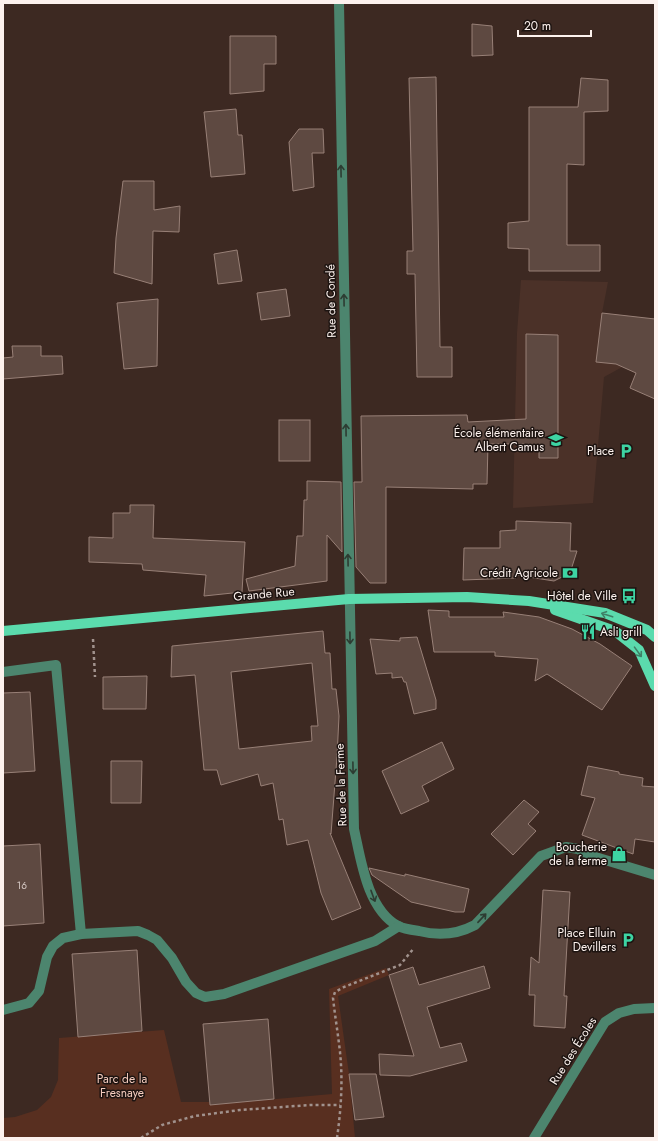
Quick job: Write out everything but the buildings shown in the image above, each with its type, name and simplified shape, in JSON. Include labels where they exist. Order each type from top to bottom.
[{"type":"main road","name":"Grande Rue","points":[[3,631],[349,599],[467,597],[529,601],[605,613],[647,630],[655,637]]},
{"type":"main road","name":"Grande Rue","points":[[529,601],[615,631],[638,650],[655,686]]},
{"type":"street","name":"Rue de Condé","points":[[338,3],[349,599]]},
{"type":"street","name":"Rue de la Ferme","points":[[349,599],[354,829],[364,872],[376,903],[385,916],[399,926],[426,933],[448,934],[463,932],[475,925],[541,856],[566,847],[578,849],[592,856],[655,875]]},
{"type":"street","points":[[3,672],[56,665],[81,934]]},
{"type":"street","points":[[3,1010],[29,1003],[39,991],[47,957],[53,946],[63,938],[81,934],[138,932],[148,935],[157,940],[172,958],[186,982],[196,993],[205,997],[224,994],[375,941],[399,926]]},
{"type":"street","name":"Rue des Écoles","points":[[534,1138],[605,1022],[619,1012],[634,1009],[655,1008]]},
{"type":"path","points":[[92,623],[95,677]]},
{"type":"path","points":[[337,1138],[340,1105],[340,1054],[333,998],[335,992],[400,965],[426,933]]},
{"type":"path","points":[[141,1138],[162,1125],[195,1116],[310,1105],[340,1105]]},
{"type":"shaded area","name":"École élémentaire Albert Camus","points":[[521,280],[608,282],[602,313],[630,316],[624,366],[604,377],[593,503],[513,508],[517,333]]},
{"type":"green space","name":"Parc de la Fresnaye","points":[[386,968],[389,975],[338,996],[349,1074],[355,1138],[3,1138],[3,1118],[15,1117],[37,1110],[51,1097],[58,1080],[59,1038],[164,1030],[181,1102],[209,1102],[210,1105],[332,1094],[329,989]]},
{"type":"place","name":"École élémentaire Albert Camus","points":[[556,440]]},
{"type":"place","name":"Place","points":[[626,451]]},
{"type":"place","name":"Crédit Agricole","points":[[570,573]]},
{"type":"place","name":"Hôtel de Ville","points":[[629,596]]},
{"type":"place","name":"Asli grill","points":[[588,632]]},
{"type":"place","name":"Boucherie de la ferme","points":[[619,854]]},
{"type":"place","name":"Place Elluin Devillers","points":[[628,940]]}]
